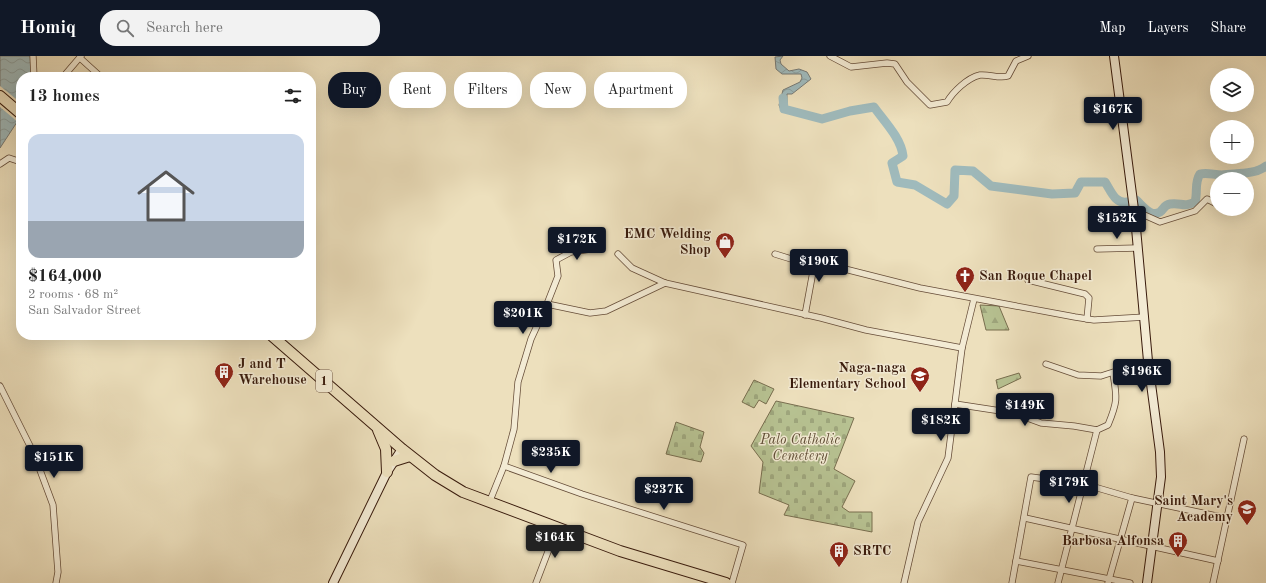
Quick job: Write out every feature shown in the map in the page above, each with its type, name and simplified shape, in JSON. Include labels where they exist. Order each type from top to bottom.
[{"type":"highway","points":[[0,96],[16,110]]},
{"type":"highway","name":"1","points":[[277,340],[410,456],[435,476],[463,492],[489,503],[636,556],[726,583]]},
{"type":"highway","points":[[376,427],[386,449],[387,472]]},
{"type":"highway","points":[[394,461],[410,456]]},
{"type":"main road","points":[[1114,56],[1133,207],[1145,317],[1148,361],[1162,476],[1146,583]]},
{"type":"main road","points":[[334,583],[387,472],[402,449]]},
{"type":"street","points":[[33,56],[34,72]]},
{"type":"street","points":[[830,56],[851,67],[887,63],[895,64],[907,82],[930,105],[947,102],[953,92],[971,79],[980,75],[1003,78],[1008,76],[1016,61],[1028,56]]},
{"type":"street","points":[[68,72],[81,57],[96,72]]},
{"type":"street","points":[[0,164],[9,158],[16,160]]},
{"type":"street","points":[[1133,207],[1160,222],[1195,211],[1206,200],[1210,201]]},
{"type":"street","points":[[1097,249],[1137,248]]},
{"type":"street","points":[[489,503],[504,466],[514,429],[518,382],[531,339],[558,276],[556,260],[570,252],[591,249]]},
{"type":"street","points":[[618,254],[632,268],[666,283],[866,330],[962,348]]},
{"type":"street","points":[[775,254],[814,266],[821,263],[920,288],[1087,319],[1112,320],[1145,317]]},
{"type":"street","points":[[806,315],[814,266]]},
{"type":"street","points":[[1028,280],[1085,294],[1089,298],[1087,319]]},
{"type":"street","points":[[547,304],[590,313],[606,311],[666,283]]},
{"type":"street","points":[[904,583],[918,522],[948,458],[962,348],[974,298]]},
{"type":"street","points":[[1046,364],[1078,375],[1102,376],[1148,361]]},
{"type":"street","points":[[955,404],[1014,413],[1041,423],[1097,430],[1108,424],[1115,409],[1117,399],[1113,373]]},
{"type":"street","points":[[0,386],[34,454],[54,505],[58,565],[56,583]]},
{"type":"street","points":[[1058,583],[1097,430]]},
{"type":"street","points":[[1214,583],[1226,518],[1244,439]]},
{"type":"street","points":[[504,466],[582,494],[743,545],[732,583]]},
{"type":"street","points":[[1012,583],[1025,518],[1031,476],[1084,484],[1132,498],[1226,518]]},
{"type":"street","points":[[1109,581],[1132,498]]},
{"type":"street","points":[[1025,518],[1121,538],[1152,547],[1218,561]]},
{"type":"street","points":[[536,583],[557,528]]},
{"type":"street","points":[[1016,561],[1061,569],[1109,581],[1130,583]]},
{"type":"green space","points":[[980,305],[999,306],[1009,330],[986,330]]},
{"type":"green space","points":[[1019,373],[1021,378],[998,389],[996,380]]},
{"type":"green space","points":[[754,380],[774,389],[766,404],[759,400],[754,408],[742,402]]},
{"type":"green space","name":"Palo Catholic Cemetery","points":[[776,401],[854,418],[834,469],[855,481],[842,507],[849,512],[872,512],[872,532],[784,515],[789,505],[759,493],[763,462],[751,446]]},
{"type":"green space","points":[[676,422],[704,432],[700,447],[704,453],[701,462],[666,454]]},
{"type":"water","points":[[0,56],[31,56],[33,72],[16,72],[16,124],[0,148]]},
{"type":"water","points":[[783,56],[780,60],[781,64],[789,71],[799,69],[807,72],[811,79],[792,94],[787,94],[787,108],[781,110],[779,105],[783,90],[800,82],[802,78],[801,74],[782,74],[776,69],[775,57]]},
{"type":"pier","points":[[0,86],[16,99],[16,120],[0,107]]},
{"type":"waterway","points":[[783,98],[784,109],[822,119],[850,111],[874,107],[892,130],[902,149],[903,156],[892,163],[897,182],[915,185],[947,204],[954,196],[955,170],[973,171],[991,186],[1052,194],[1075,193],[1081,182],[1105,182],[1116,199],[1127,202]]},
{"type":"waterway","points":[[1136,200],[1153,214],[1160,212],[1165,206],[1168,205],[1188,205],[1195,202],[1197,181],[1200,174],[1206,173],[1222,175],[1245,173],[1256,171],[1266,166]]},
{"type":"place","name":"EMC Welding Shop","points":[[725,259]]},
{"type":"place","name":"San Roque Chapel","points":[[965,293]]},
{"type":"place","name":"J and T Warehouse","points":[[224,389]]},
{"type":"place","name":"Naga-naga Elementary School","points":[[920,393]]},
{"type":"place","name":"Saint Mary's Academy","points":[[1247,526]]},
{"type":"place","name":"Barbosa Alfonsa","points":[[1178,558]]},
{"type":"place","name":"SRTC","points":[[839,568]]}]
